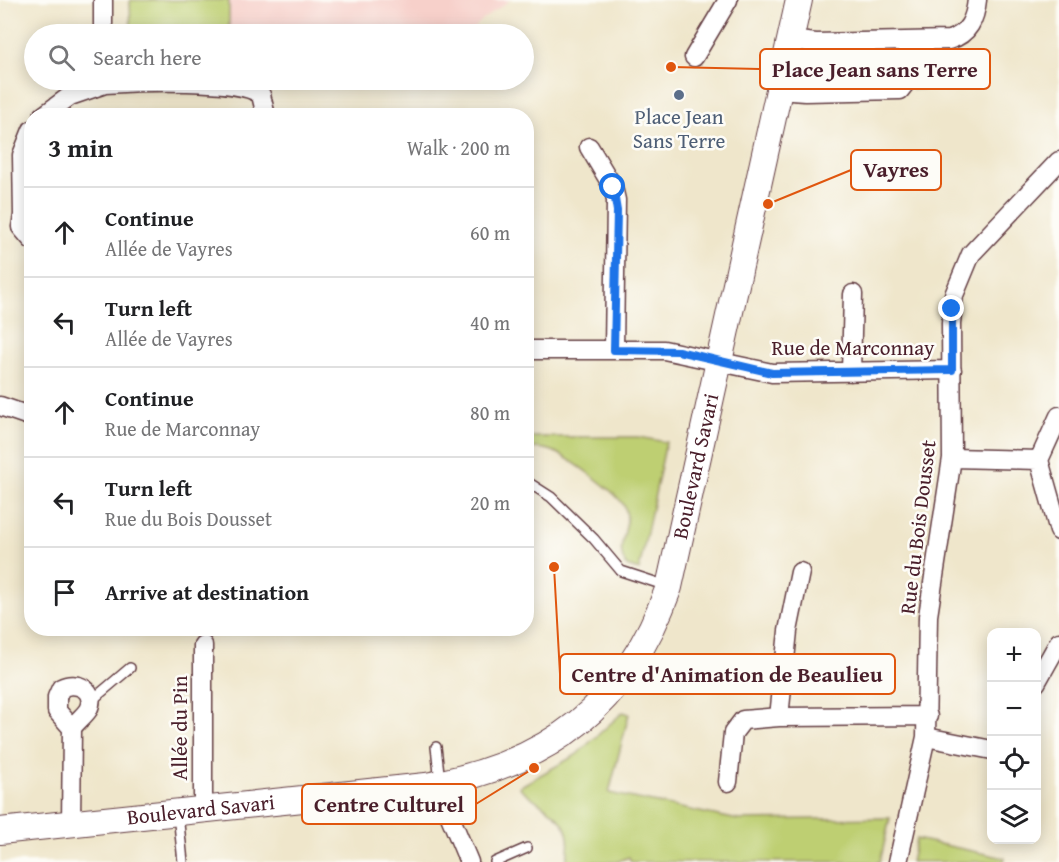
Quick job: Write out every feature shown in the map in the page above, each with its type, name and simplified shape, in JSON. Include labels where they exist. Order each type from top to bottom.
[{"type":"street","points":[[103,0],[103,24]]},
{"type":"street","points":[[694,57],[728,0]]},
{"type":"street","name":"Boulevard Savari","points":[[0,831],[191,812],[469,779],[516,760],[561,736],[584,718],[624,676],[638,656],[652,630],[669,587],[799,0]]},
{"type":"street","points":[[789,40],[816,43],[939,42],[959,36],[973,21],[977,0]]},
{"type":"street","points":[[778,90],[805,92],[900,90],[907,81],[907,42]]},
{"type":"street","points":[[54,108],[70,96],[85,90]]},
{"type":"street","points":[[252,90],[261,95],[264,108]]},
{"type":"street","points":[[589,147],[613,187],[616,200],[614,350]]},
{"type":"street","points":[[24,150],[22,155],[24,177]]},
{"type":"street","name":"Rue du Bois Dousset","points":[[898,862],[926,737],[928,615],[952,458],[954,296],[966,263],[987,235],[1059,161]]},
{"type":"street","points":[[851,372],[853,294]]},
{"type":"street","name":"Rue de Marconnay","points":[[534,350],[678,351],[772,373],[952,370]]},
{"type":"street","points":[[0,406],[24,414]]},
{"type":"street","points":[[1059,416],[1039,460],[1059,531]]},
{"type":"street","points":[[952,458],[1039,460]]},
{"type":"street","points":[[779,717],[788,631],[800,573]]},
{"type":"street","points":[[1037,682],[1059,642]]},
{"type":"street","name":"Allée du Pin","points":[[191,812],[203,645]]},
{"type":"street","points":[[70,824],[72,728],[88,709],[89,703],[89,696],[84,688],[76,684],[61,688],[57,697],[57,711],[72,728]]},
{"type":"street","points":[[728,782],[733,734],[739,723],[750,719],[928,716]]},
{"type":"street","points":[[926,737],[987,749]]},
{"type":"street","points":[[440,784],[444,802],[468,862]]},
{"type":"lane","points":[[534,486],[550,497],[594,539],[621,571],[669,587]]},
{"type":"lane","points":[[89,703],[130,668]]},
{"type":"lane","points":[[436,747],[440,784]]},
{"type":"lane","points":[[183,862],[191,812]]},
{"type":"lane","points":[[495,862],[527,848]]},
{"type":"shaded area","points":[[130,0],[510,0],[478,24],[131,24]]},
{"type":"green space","points":[[130,0],[229,0],[229,24],[131,24]]},
{"type":"green space","points":[[914,49],[934,49],[934,79],[930,80],[930,88],[913,89]]},
{"type":"green space","points":[[534,437],[638,437],[666,442],[639,570],[627,566],[623,559],[621,551],[627,516],[621,502],[591,475],[567,459],[557,453],[534,448]]},
{"type":"green space","points":[[623,712],[629,714],[609,793],[738,820],[890,818],[880,862],[631,862],[629,857],[617,862],[566,862],[569,847],[568,834],[564,825],[519,787],[576,755]]},
{"type":"green space","points":[[916,839],[1005,858],[1004,862],[911,862]]},
{"type":"place","name":"Place Jean sans Terre","points":[[671,67]]},
{"type":"place","name":"Place Jean Sans Terre","points":[[679,95]]},
{"type":"place","name":"Vayres","points":[[768,204]]},
{"type":"place","name":"Centre d'Animation de Beaulieu","points":[[554,567]]},
{"type":"place","name":"Centre Culturel","points":[[534,768]]},
{"type":"route","points":[[613,187],[617,211],[614,350],[678,351],[772,373],[952,370],[952,309]]}]
